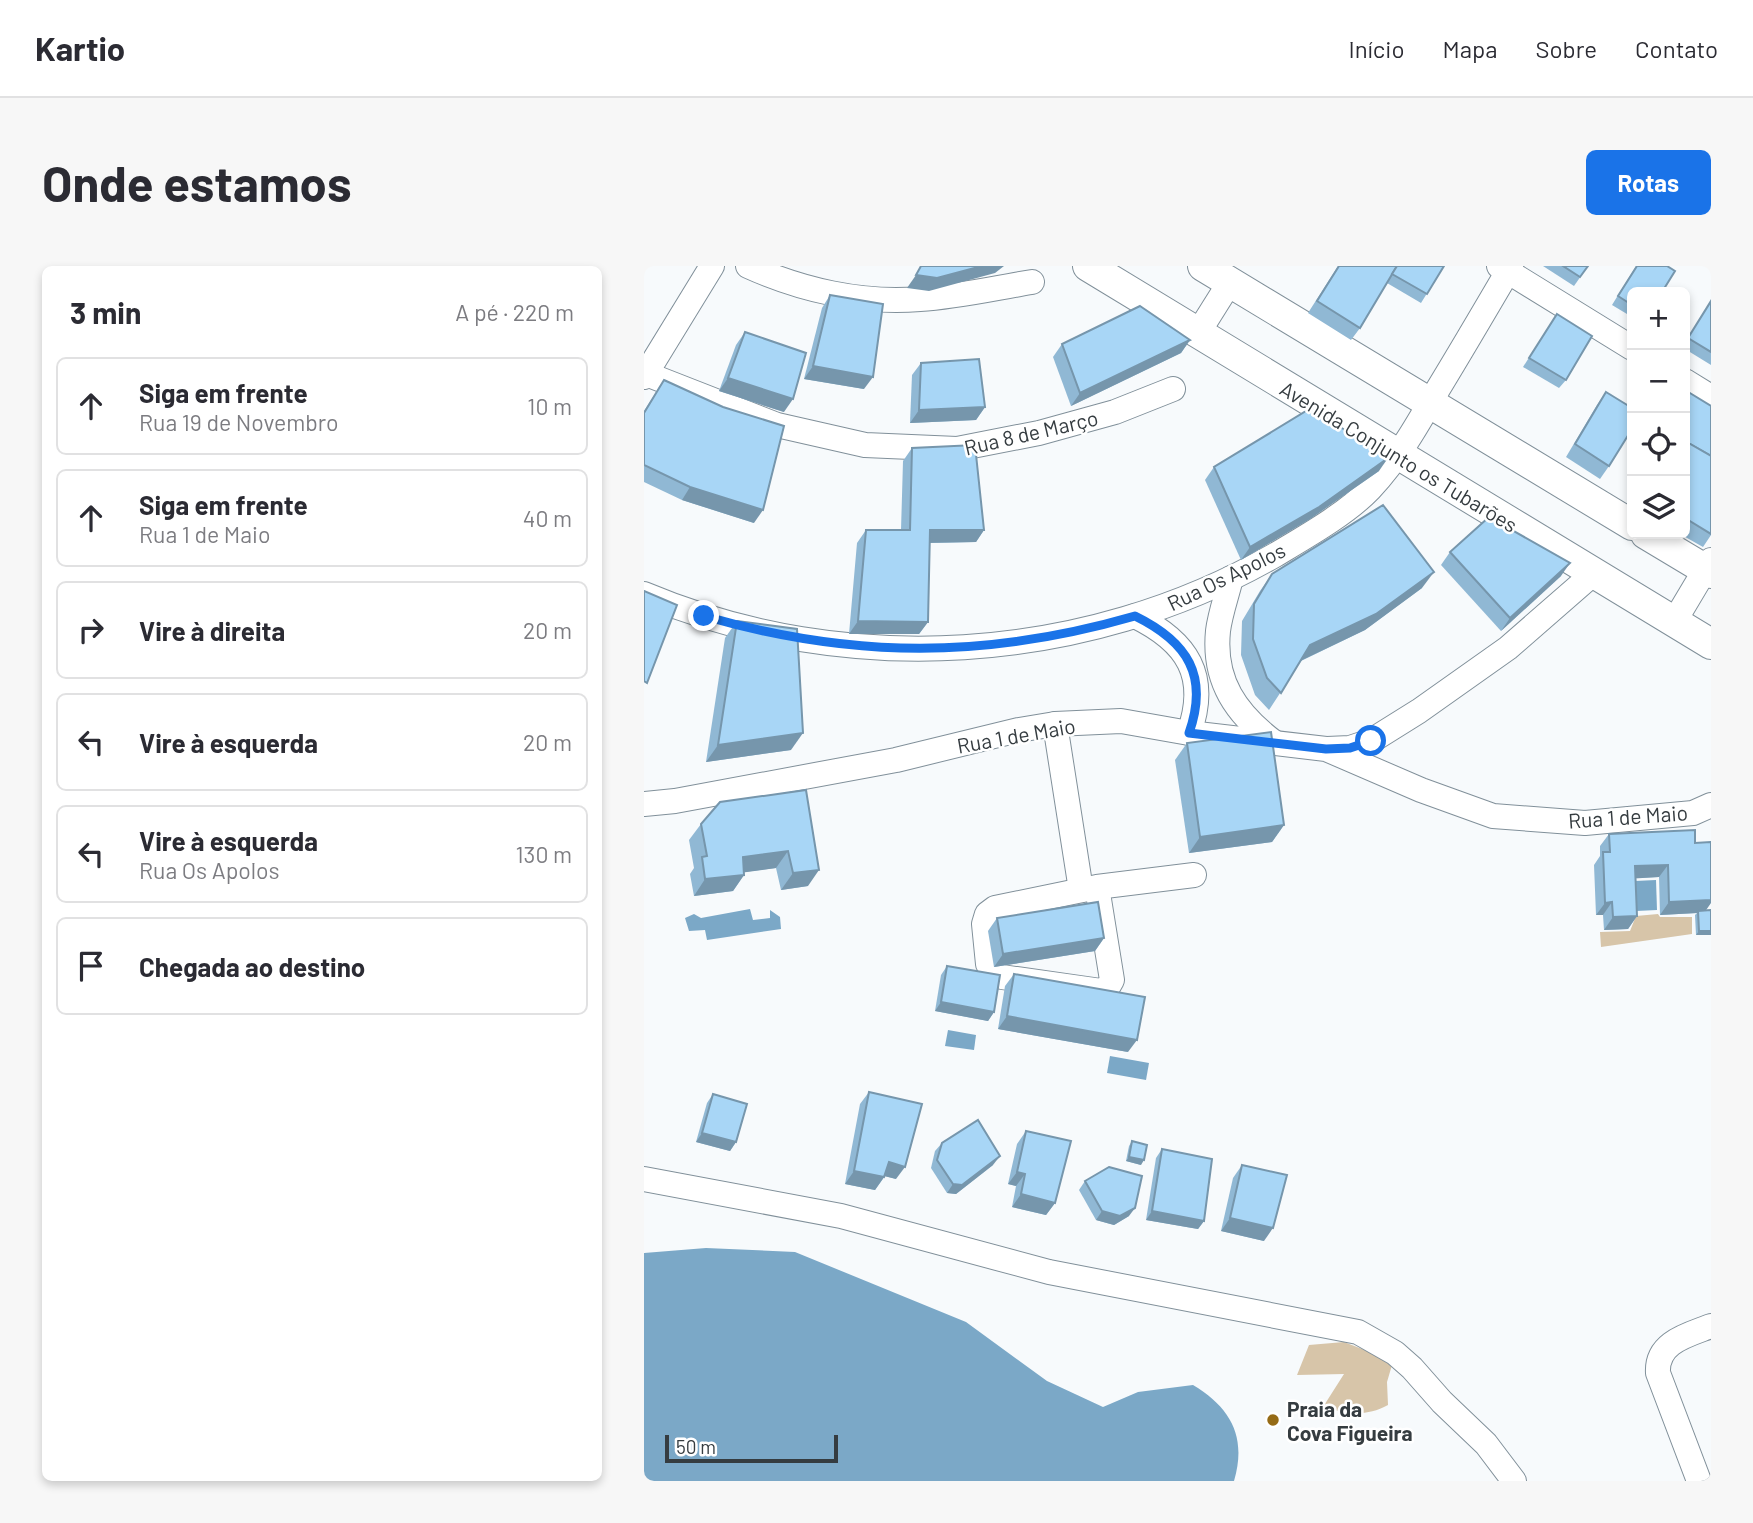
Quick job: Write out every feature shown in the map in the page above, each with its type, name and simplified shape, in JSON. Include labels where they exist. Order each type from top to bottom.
[{"type":"street","points":[[645,375],[712,266]]},
{"type":"street","points":[[748,266],[775,278],[855,298],[919,299],[1032,282]]},
{"type":"street","name":"Avenida Conjunto os Tubarões","points":[[1088,266],[1711,644]]},
{"type":"street","points":[[1203,266],[1627,522]]},
{"type":"street","points":[[1506,268],[1627,345]]},
{"type":"street","name":"Rua Os Apolos","points":[[644,594],[747,628],[833,644],[887,648],[964,648],[1008,644],[1051,638],[1135,616],[1231,578],[1288,547],[1368,491],[1398,456],[1506,268]]},
{"type":"street","points":[[1198,333],[1230,282]]},
{"type":"street","name":"Rua 8 de Março","points":[[645,375],[777,425],[865,445],[957,449],[1039,433],[1115,412],[1173,390]]},
{"type":"street","points":[[1690,384],[1711,397]]},
{"type":"street","points":[[1656,539],[1709,567],[1674,622]]},
{"type":"street","points":[[1326,749],[1350,748],[1371,741],[1419,711],[1508,648],[1594,573]]},
{"type":"street","points":[[1231,578],[1218,629],[1217,656],[1223,682],[1235,706],[1253,727],[1275,743]]},
{"type":"street","points":[[1135,616],[1158,627],[1174,640],[1187,656],[1195,674],[1198,694],[1196,715],[1189,733]]},
{"type":"street","name":"Rua 1 de Maio","points":[[644,804],[675,801],[896,760],[1019,730],[1055,724],[1121,721],[1189,733],[1326,749],[1420,790],[1493,816],[1584,823],[1693,813],[1711,805]]},
{"type":"street","points":[[1055,724],[1089,889],[1112,980],[1108,987],[1101,991],[1002,977],[993,973],[988,964],[984,924],[987,914],[995,908],[1089,889],[1194,875]]},
{"type":"street","points":[[644,1179],[841,1216],[1049,1272],[1359,1332],[1395,1353],[1412,1368],[1442,1402],[1486,1444],[1514,1481]]},
{"type":"street","points":[[1699,1481],[1658,1373],[1658,1364],[1661,1355],[1675,1340],[1711,1326]]},
{"type":"shaded area","points":[[1658,914],[1660,917],[1692,917],[1692,934],[1601,947],[1600,932],[1630,931],[1636,916]]},
{"type":"shaded area","points":[[1344,1342],[1375,1354],[1392,1365],[1387,1382],[1388,1405],[1356,1413],[1323,1407],[1344,1374],[1297,1375],[1309,1345]]},
{"type":"water","points":[[1656,880],[1657,910],[1636,911],[1635,881]]},
{"type":"water","points":[[750,909],[753,920],[770,918],[770,910],[780,917],[781,929],[707,940],[705,930],[689,931],[685,918],[694,914],[701,918]]},
{"type":"water","points":[[948,1030],[976,1035],[974,1050],[945,1046]]},
{"type":"water","points":[[1110,1056],[1149,1063],[1146,1080],[1107,1073]]},
{"type":"water","points":[[706,1248],[795,1252],[966,1322],[1047,1381],[1103,1407],[1138,1392],[1193,1385],[1217,1404],[1233,1425],[1238,1451],[1234,1481],[644,1481],[644,1253]]},
{"type":"building","points":[[921,266],[982,266],[937,278],[916,275]]},
{"type":"building","points":[[1339,266],[1397,266],[1360,328],[1317,301]]},
{"type":"building","points":[[1397,266],[1444,266],[1427,294],[1392,274]]},
{"type":"building","points":[[1563,266],[1588,266],[1580,277]]},
{"type":"building","points":[[1637,266],[1667,266],[1675,271],[1665,287],[1627,287],[1627,302],[1618,296]]},
{"type":"building","points":[[830,295],[883,304],[873,377],[813,366]]},
{"type":"building","points":[[1711,301],[1711,352],[1690,339],[1690,335]]},
{"type":"building","points":[[1140,306],[1190,340],[1080,393],[1062,344]]},
{"type":"building","points":[[1557,314],[1592,336],[1566,380],[1529,358]]},
{"type":"building","points":[[745,332],[806,353],[793,399],[728,378]]},
{"type":"building","points":[[979,359],[985,407],[919,410],[921,363]]},
{"type":"building","points":[[664,380],[723,407],[784,426],[763,510],[690,487],[644,465],[644,413]]},
{"type":"building","points":[[1606,392],[1627,405],[1627,437],[1609,466],[1575,444]]},
{"type":"building","points":[[1690,393],[1711,406],[1711,456],[1690,444]]},
{"type":"building","points":[[1311,408],[1388,458],[1319,507],[1250,547],[1214,467]]},
{"type":"building","points":[[1690,444],[1711,456],[1711,534],[1690,521]]},
{"type":"building","points":[[975,445],[984,530],[930,530],[928,622],[858,621],[866,530],[910,530],[912,448]]},
{"type":"building","points":[[1383,505],[1434,572],[1376,614],[1310,645],[1281,693],[1267,678],[1253,639],[1254,604],[1272,574]]},
{"type":"building","points":[[1489,517],[1570,563],[1510,618],[1450,552]]},
{"type":"building","points":[[644,591],[677,605],[647,683],[644,681]]},
{"type":"building","points":[[737,621],[797,629],[803,733],[718,745]]},
{"type":"building","points":[[1271,732],[1284,825],[1200,837],[1187,743]]},
{"type":"building","points":[[806,790],[819,870],[793,873],[788,851],[743,857],[744,875],[705,879],[702,857],[707,856],[701,824],[720,802]]},
{"type":"building","points":[[1695,830],[1695,843],[1711,842],[1711,900],[1669,902],[1668,865],[1635,866],[1637,916],[1613,917],[1612,902],[1605,903],[1603,852],[1610,852],[1609,834]]},
{"type":"building","points":[[1098,902],[1104,938],[1003,954],[997,918]]},
{"type":"building","points":[[1711,910],[1711,931],[1699,931],[1698,911]]},
{"type":"building","points":[[947,966],[1000,975],[994,1012],[941,1002]]},
{"type":"building","points":[[1014,974],[1145,997],[1137,1040],[1007,1016]]},
{"type":"building","points":[[869,1092],[922,1104],[905,1167],[889,1162],[884,1177],[854,1171]]},
{"type":"building","points":[[713,1094],[747,1104],[736,1142],[702,1133]]},
{"type":"building","points":[[978,1120],[1000,1156],[962,1185],[953,1184],[937,1160],[942,1143]]},
{"type":"building","points":[[1026,1131],[1071,1141],[1055,1203],[1021,1194],[1025,1174],[1017,1172]]},
{"type":"building","points":[[1132,1141],[1147,1145],[1144,1160],[1129,1157]]},
{"type":"building","points":[[1162,1149],[1212,1159],[1204,1221],[1152,1211]]},
{"type":"building","points":[[1242,1165],[1287,1175],[1273,1228],[1230,1218]]},
{"type":"building","points":[[1109,1167],[1142,1176],[1135,1208],[1120,1216],[1102,1211],[1085,1181]]},
{"type":"place","name":"Praia da Cova Figueira","points":[[1273,1420]]},
{"type":"route","points":[[704,616],[747,628],[833,644],[920,650],[1051,638],[1135,616],[1158,627],[1174,640],[1187,656],[1195,674],[1198,694],[1196,715],[1189,733],[1326,749],[1350,748],[1371,741]]}]
